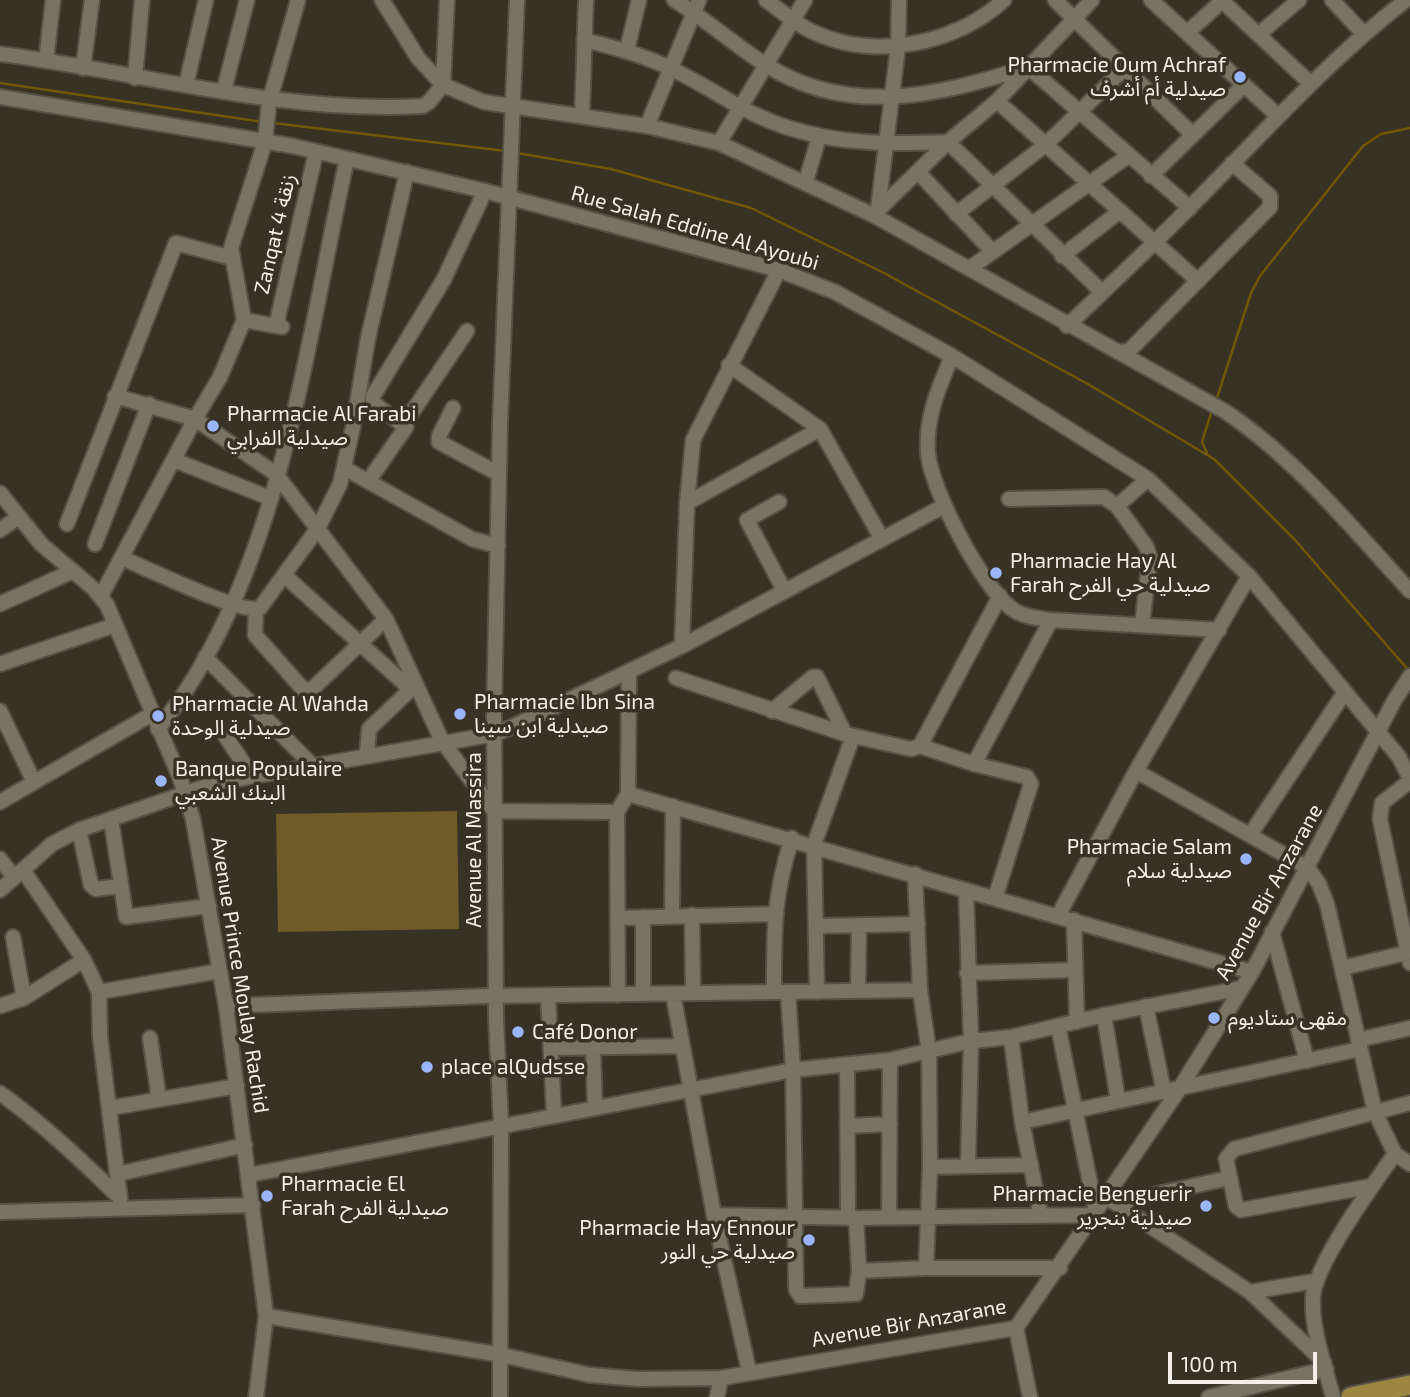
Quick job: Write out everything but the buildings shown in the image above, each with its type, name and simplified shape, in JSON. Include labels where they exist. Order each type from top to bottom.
[{"type":"main road","points":[[1351,1397],[1410,1385]]},
{"type":"street","points":[[46,61],[53,0]]},
{"type":"street","points":[[83,68],[92,0]]},
{"type":"street","points":[[135,78],[142,0]]},
{"type":"street","points":[[186,85],[206,0]]},
{"type":"street","points":[[224,90],[247,0]]},
{"type":"street","points":[[102,596],[220,377],[244,320],[232,248],[266,136],[270,100],[298,0]]},
{"type":"street","points":[[382,0],[418,58],[443,85],[474,99],[647,126],[719,143],[875,212],[1067,326],[1226,412],[1264,438],[1287,458],[1410,591]]},
{"type":"street","points":[[0,54],[135,78],[224,90],[270,100],[356,107],[423,106],[429,103],[443,85],[447,0]]},
{"type":"street","points":[[514,106],[517,0]]},
{"type":"street","points":[[582,115],[586,0]]},
{"type":"street","points":[[627,50],[639,0]]},
{"type":"street","points":[[674,0],[696,6],[766,65],[790,79],[816,87],[891,98],[954,90],[1028,67]]},
{"type":"street","points":[[766,0],[813,31],[833,38],[898,47],[957,32],[976,22],[1004,0]]},
{"type":"street","points":[[719,143],[806,0]]},
{"type":"street","points":[[875,212],[898,47],[899,0]]},
{"type":"street","points":[[1055,0],[1192,134]]},
{"type":"street","points":[[1151,0],[1277,115]]},
{"type":"street","points":[[1187,33],[1222,0],[1310,83]]},
{"type":"street","points":[[1259,34],[1300,0]]},
{"type":"street","points":[[1332,0],[1363,33]]},
{"type":"street","points":[[1067,326],[1189,208],[1310,83],[1363,33],[1406,0]]},
{"type":"street","points":[[875,212],[948,142],[997,101],[1090,1]]},
{"type":"street","points":[[647,126],[696,6]]},
{"type":"street","points":[[584,40],[627,50],[671,68],[739,107],[788,128],[819,137],[885,145],[948,142],[1030,225],[1102,292]]},
{"type":"street","points":[[1028,67],[1189,208]]},
{"type":"street","points":[[956,214],[1044,146],[1124,69]]},
{"type":"street","points":[[1151,176],[1244,85]]},
{"type":"street","name":"Rue Salah Eddine Al Ayoubi","points":[[0,97],[266,136],[316,152],[485,191],[779,270],[835,292],[952,356],[1148,479],[1250,576],[1399,757],[1410,779]]},
{"type":"street","points":[[997,101],[1044,146],[1198,281]]},
{"type":"street","name":"Avenue Al Massira","points":[[500,1397],[500,1125],[494,811],[499,474],[514,106]]},
{"type":"street","points":[[806,181],[819,137]]},
{"type":"street","name":"Zanqat 4 زنقة","points":[[244,320],[280,327],[316,152]]},
{"type":"street","points":[[970,268],[1128,156]]},
{"type":"street","points":[[158,729],[185,696],[233,605],[270,498],[308,348],[347,159]]},
{"type":"street","points":[[1118,352],[1129,351],[1271,203],[1270,196],[1233,163]]},
{"type":"street","points":[[386,620],[310,691],[302,688],[255,635],[256,610],[318,528],[332,503],[344,468],[368,338],[407,172]]},
{"type":"street","points":[[918,172],[992,251]]},
{"type":"street","points":[[353,427],[373,402],[373,396],[444,279],[485,191]]},
{"type":"street","points":[[1062,256],[1119,212]]},
{"type":"street","points":[[67,524],[176,243],[232,258]]},
{"type":"street","points":[[682,646],[687,503],[693,440],[779,270]]},
{"type":"street","points":[[404,424],[467,331]]},
{"type":"street","points":[[952,356],[934,399],[929,429],[929,454],[944,506],[1000,596],[1017,613],[1051,620],[1219,630]]},
{"type":"street","points":[[729,365],[820,429],[882,539]]},
{"type":"street","points":[[115,396],[195,419],[276,474],[386,620],[442,741],[494,811],[617,811]]},
{"type":"street","points":[[369,480],[406,428],[373,402]]},
{"type":"street","points":[[95,544],[149,404]]},
{"type":"street","points":[[453,408],[439,436],[439,442],[499,474]]},
{"type":"street","points":[[687,503],[820,429]]},
{"type":"street","points":[[174,460],[270,498]]},
{"type":"street","points":[[344,468],[472,539],[498,546]]},
{"type":"street","points":[[1117,506],[1148,479]]},
{"type":"street","name":"Avenue Prince Moulay Rachid","points":[[0,493],[41,544],[102,596],[186,793],[226,1006],[266,1316],[256,1397]]},
{"type":"street","points":[[1009,499],[1104,498],[1117,506],[1146,546],[1150,557],[1142,625]]},
{"type":"street","points":[[779,502],[747,520],[784,590]]},
{"type":"street","points":[[0,890],[52,844],[79,830],[215,783],[367,754],[495,734],[629,673],[944,506]]},
{"type":"street","points":[[0,530],[19,517]]},
{"type":"street","points":[[122,558],[233,605],[256,610]]},
{"type":"street","points":[[0,604],[73,571]]},
{"type":"street","points":[[284,575],[405,684],[408,692],[369,729],[367,754]]},
{"type":"street","points":[[1058,916],[1136,771],[1250,576]]},
{"type":"street","points":[[920,746],[1000,596]]},
{"type":"street","points":[[974,764],[1051,620]]},
{"type":"street","points":[[0,664],[116,625]]},
{"type":"street","points":[[205,657],[311,764]]},
{"type":"street","points":[[618,995],[617,811],[628,794],[629,673]]},
{"type":"street","name":"Avenue Bir Anzarane","points":[[266,1316],[502,1355],[590,1375],[638,1379],[721,1378],[749,1371],[1016,1328],[1095,1214],[1112,1200],[1252,972],[1394,701],[1410,676]]},
{"type":"street","points":[[772,711],[813,677],[817,677],[849,735],[814,845],[817,992]]},
{"type":"street","points":[[676,678],[849,735],[911,749],[920,746],[974,764],[1025,775],[1031,781],[995,898]]},
{"type":"street","points":[[1250,835],[1345,692]]},
{"type":"street","points":[[0,711],[34,782]]},
{"type":"street","points":[[0,802],[152,714]]},
{"type":"street","points":[[226,737],[252,776]]},
{"type":"street","points":[[1136,771],[1308,868],[1319,884],[1327,904],[1375,1112],[1406,1161],[1372,1186],[1315,1281],[1313,1308],[1333,1397]]},
{"type":"street","points":[[1342,968],[1409,956],[1380,819],[1382,803],[1410,779]]},
{"type":"street","points":[[628,794],[792,838],[1252,972]]},
{"type":"street","points":[[672,916],[673,806]]},
{"type":"street","points":[[111,819],[127,918],[209,906]]},
{"type":"street","points":[[79,830],[92,885],[96,889],[121,886]]},
{"type":"street","points":[[792,838],[777,886],[774,914],[781,992],[793,1070],[793,1217],[796,1289],[800,1296],[856,1294],[859,1271],[852,1218],[846,1065]]},
{"type":"street","points":[[0,859],[19,873],[84,960],[99,992],[100,1036],[120,1204]]},
{"type":"street","points":[[915,874],[920,990],[929,1052],[930,1167],[926,1268]]},
{"type":"street","points":[[966,890],[971,1041],[968,1166]]},
{"type":"street","points":[[619,918],[774,914]]},
{"type":"street","points":[[692,915],[693,993]]},
{"type":"street","points":[[643,917],[643,994]]},
{"type":"street","points":[[1074,920],[1077,1022]]},
{"type":"street","points":[[816,926],[918,924]]},
{"type":"street","points":[[858,991],[859,925]]},
{"type":"street","points":[[1272,933],[1307,1061]]},
{"type":"street","points":[[13,937],[24,998]]},
{"type":"street","points":[[0,1006],[24,998],[84,960]]},
{"type":"street","points":[[967,973],[1074,970]]},
{"type":"street","points":[[99,992],[220,971]]},
{"type":"street","points":[[249,1175],[793,1070],[890,1060],[971,1041],[1011,1037],[1146,1006],[1242,988]]},
{"type":"street","points":[[226,1006],[496,997],[920,990]]},
{"type":"street","points":[[673,994],[714,1215],[749,1371]]},
{"type":"street","points":[[548,996],[554,1114]]},
{"type":"street","points":[[1146,1006],[1164,1091]]},
{"type":"street","points":[[1104,1015],[1118,1100]]},
{"type":"street","points":[[714,1215],[852,1218],[1095,1214],[1058,1027]]},
{"type":"street","points":[[1022,1122],[1307,1061],[1410,1028]]},
{"type":"street","points":[[1011,1037],[1022,1122],[1041,1216]]},
{"type":"street","points":[[150,1038],[159,1099]]},
{"type":"street","points":[[593,1046],[595,1107]]},
{"type":"street","points":[[552,1048],[682,1046]]},
{"type":"street","points":[[889,1216],[890,1060]]},
{"type":"street","points":[[110,1108],[237,1086]]},
{"type":"street","points":[[0,1093],[42,1124],[120,1204]]},
{"type":"street","points":[[1372,1186],[1241,1210],[1236,1206],[1226,1158],[1234,1149],[1410,1104]]},
{"type":"street","points":[[847,1126],[890,1124]]},
{"type":"street","points":[[118,1174],[245,1145]]},
{"type":"street","points":[[930,1167],[1031,1165]]},
{"type":"street","points":[[1112,1200],[1229,1178]]},
{"type":"street","points":[[1112,1200],[1250,1292],[1325,1365]]},
{"type":"street","points":[[0,1212],[120,1204],[253,1205]]},
{"type":"street","points":[[859,1271],[1060,1268]]},
{"type":"street","points":[[1250,1292],[1315,1281]]},
{"type":"street","points":[[1016,1328],[1031,1396]]},
{"type":"street","points":[[1209,1397],[1325,1365]]},
{"type":"street","points":[[717,1397],[721,1378]]},
{"type":"shaded area","points":[[457,811],[459,929],[278,932],[276,814]]},
{"type":"waterway","points":[[0,83],[263,122]]},
{"type":"waterway","points":[[273,123],[506,151]]},
{"type":"waterway","points":[[1216,401],[1251,293],[1260,276],[1363,146],[1381,134],[1410,128]]},
{"type":"waterway","points":[[517,153],[611,169],[751,208],[882,272],[1086,383],[1214,459],[1295,540],[1410,672]]},
{"type":"waterway","points":[[1207,453],[1202,442],[1212,410]]},
{"type":"place","name":"Pharmacie Oum Achraf صيدلية أم أشرف","points":[[1240,77]]},
{"type":"place","name":"Pharmacie Al Farabi صيدلية الفرابي","points":[[213,426]]},
{"type":"place","name":"Pharmacie Hay Al Farah صيدلية حي الفرح","points":[[996,573]]},
{"type":"place","name":"Pharmacie Ibn Sina صيدلية ابن سينا","points":[[460,714]]},
{"type":"place","name":"Pharmacie Al Wahda صيدلية الوحدة","points":[[158,716]]},
{"type":"place","name":"Banque Populaire البنك الشعبي","points":[[161,781]]},
{"type":"place","name":"Pharmacie Salam صيدلية سلام","points":[[1246,859]]},
{"type":"place","name":"مقهى ستاديوم","points":[[1214,1018]]},
{"type":"place","name":"Café Donor","points":[[518,1032]]},
{"type":"place","name":"place alQudsse","points":[[427,1067]]},
{"type":"place","name":"Pharmacie El Farah صيدلية الفرح","points":[[267,1196]]},
{"type":"place","name":"Pharmacie Benguerir صيدلية بنجرير","points":[[1206,1206]]},
{"type":"place","name":"Pharmacie Hay Ennour صيدلية حي النور","points":[[809,1240]]}]
